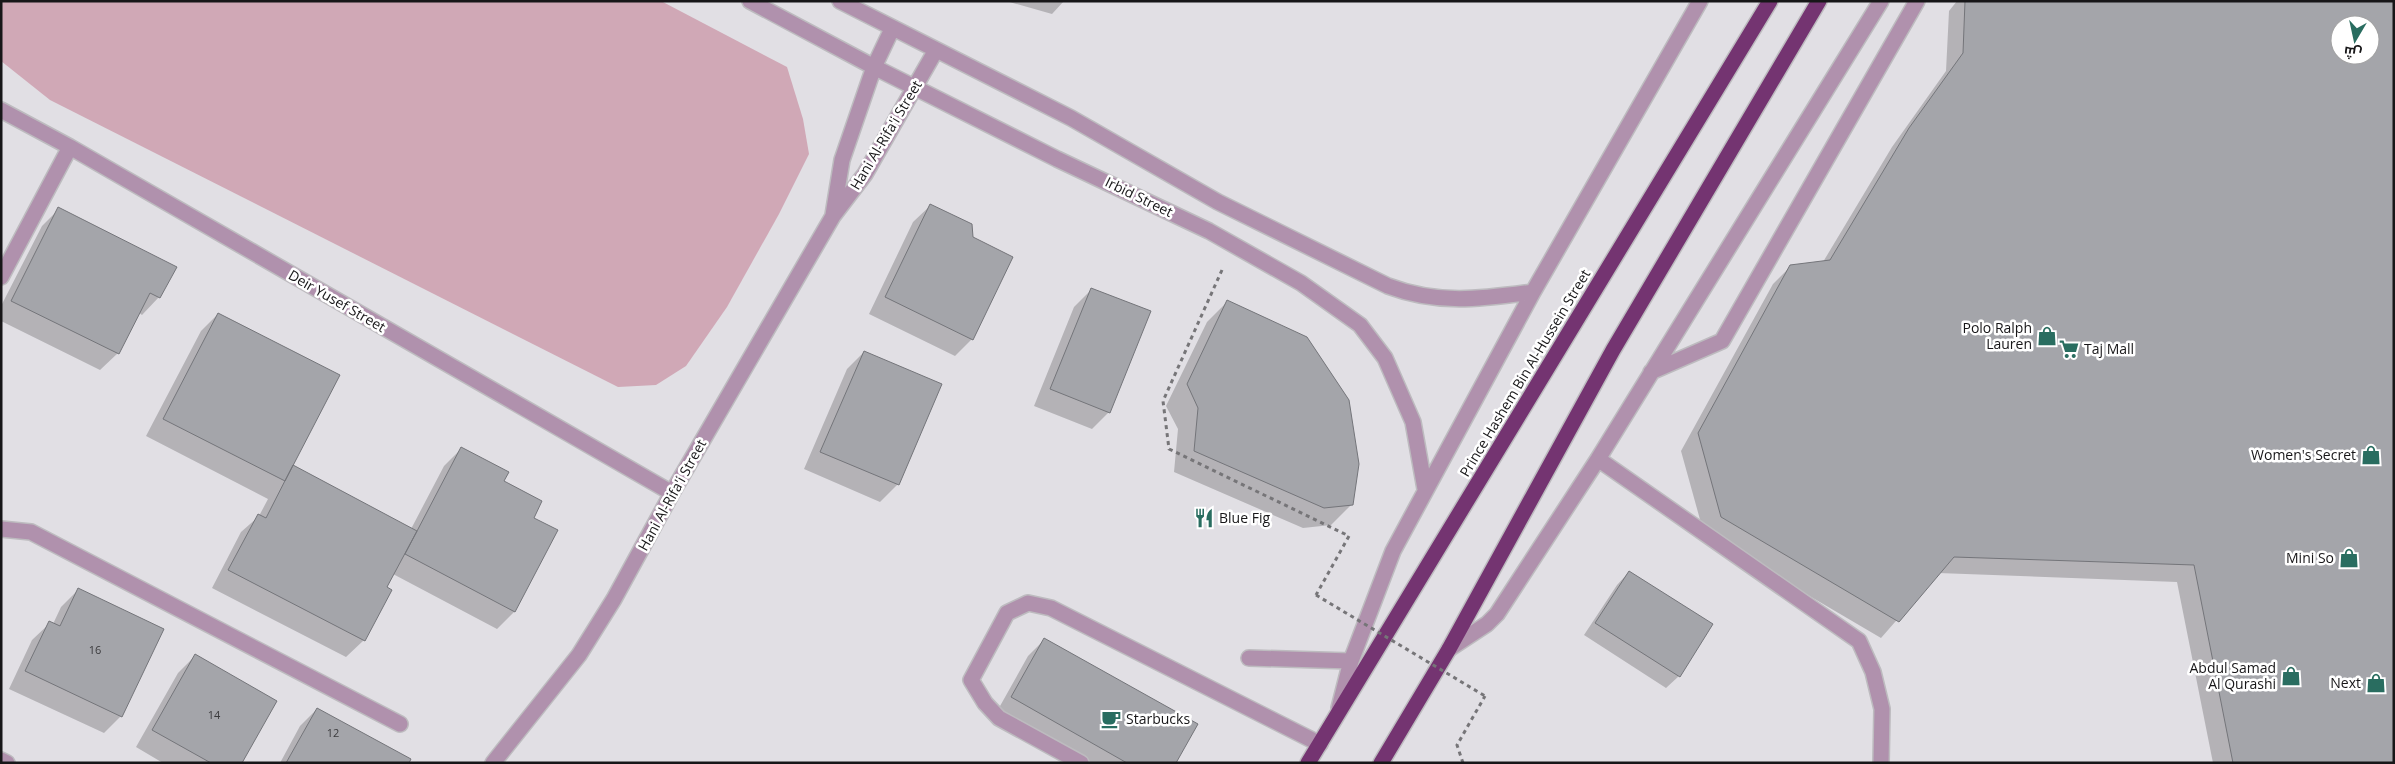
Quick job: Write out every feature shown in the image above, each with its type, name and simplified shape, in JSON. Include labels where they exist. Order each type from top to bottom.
[{"type":"highway","name":"Prince Hashem Bin Al-Hussein Street","points":[[1308,763],[1770,1]]},
{"type":"highway","points":[[1381,763],[1449,649],[1613,350],[1819,1]]},
{"type":"street","name":"Irbid Street","points":[[750,1],[874,67],[1057,159],[1148,201],[1233,245],[1301,283],[1360,325],[1375,342],[1385,358],[1413,422],[1425,489]]},
{"type":"street","points":[[840,1],[1071,118],[1218,202],[1388,286],[1412,295],[1436,299],[1476,299],[1533,292]]},
{"type":"street","points":[[1338,716],[1351,661],[1393,551],[1533,292],[1700,1]]},
{"type":"street","points":[[1449,649],[1487,624],[1497,614],[1598,459],[1881,1]]},
{"type":"street","points":[[1651,372],[1722,342],[1917,1]]},
{"type":"street","name":"Hani Al-Rifa'i Street","points":[[833,216],[842,160],[874,67],[892,29]]},
{"type":"street","name":"Hani Al-Rifa'i Street","points":[[493,763],[579,655],[614,599],[672,493],[833,216],[865,174],[916,88],[936,50]]},
{"type":"street","name":"Deir Yusef Street","points":[[1,110],[70,147],[672,493]]},
{"type":"street","points":[[1,277],[70,147]]},
{"type":"street","points":[[1598,459],[1859,641],[1873,672],[1882,709],[1881,763]]},
{"type":"street","points":[[1,529],[31,532],[400,724]]},
{"type":"street","points":[[1081,763],[999,718],[985,703],[971,680],[1007,613],[1028,603],[1052,608],[1320,744]]},
{"type":"street","points":[[1249,658],[1351,661]]},
{"type":"street","points":[[1,760],[7,763]]},
{"type":"path","points":[[1233,245],[1163,401],[1170,450],[1349,536],[1316,595],[1485,696],[1457,745],[1463,763]]},
{"type":"shaded area","points":[[1,1],[661,1],[787,67],[803,119],[809,154],[779,214],[727,307],[686,366],[656,385],[618,387],[50,100],[1,61]]},
{"type":"building","name":"Taj Mall","points":[[1965,1],[2394,1],[2394,763],[2233,763],[2194,565],[1954,557],[1899,622],[1721,517],[1698,433],[1790,265],[1830,260],[1909,128],[1963,53]]},
{"type":"building","points":[[930,204],[972,224],[973,237],[1013,257],[973,340],[885,297]]},
{"type":"building","points":[[58,207],[177,267],[160,298],[150,293],[119,354],[11,301]]},
{"type":"building","points":[[1091,288],[1151,311],[1110,413],[1050,389]]},
{"type":"building","points":[[1227,300],[1307,337],[1349,400],[1359,464],[1353,505],[1324,508],[1194,451],[1198,408],[1187,384]]},
{"type":"building","points":[[218,313],[340,375],[285,481],[163,419]]},
{"type":"building","points":[[864,351],[942,384],[899,485],[820,452]]},
{"type":"building","points":[[461,447],[509,472],[504,481],[542,501],[534,518],[558,530],[515,612],[405,554]]},
{"type":"building","points":[[293,465],[417,531],[387,587],[392,590],[365,641],[228,570],[258,514],[266,518]]},
{"type":"building","points":[[1629,571],[1713,624],[1680,677],[1595,623]]},
{"type":"building","points":[[78,588],[164,629],[122,717],[25,671],[49,621],[60,626]]},
{"type":"building","points":[[1044,638],[1198,724],[1176,763],[1127,763],[1011,697]]},
{"type":"building","points":[[195,654],[277,701],[242,763],[211,763],[152,730]]},
{"type":"building","points":[[317,708],[411,759],[409,763],[286,763]]},
{"type":"place","name":"Polo Ralph Lauren","points":[[2047,336]]},
{"type":"place","name":"Taj Mall","points":[[2069,349]]},
{"type":"place","name":"Women's Secret","points":[[2371,455]]},
{"type":"place","name":"Blue Fig","points":[[1204,518]]},
{"type":"place","name":"Mini So","points":[[2349,558]]},
{"type":"place","name":"Abdul Samad Al Qurashi","points":[[2291,676]]},
{"type":"place","name":"Next","points":[[2376,683]]},
{"type":"place","name":"Starbucks","points":[[1111,719]]}]
